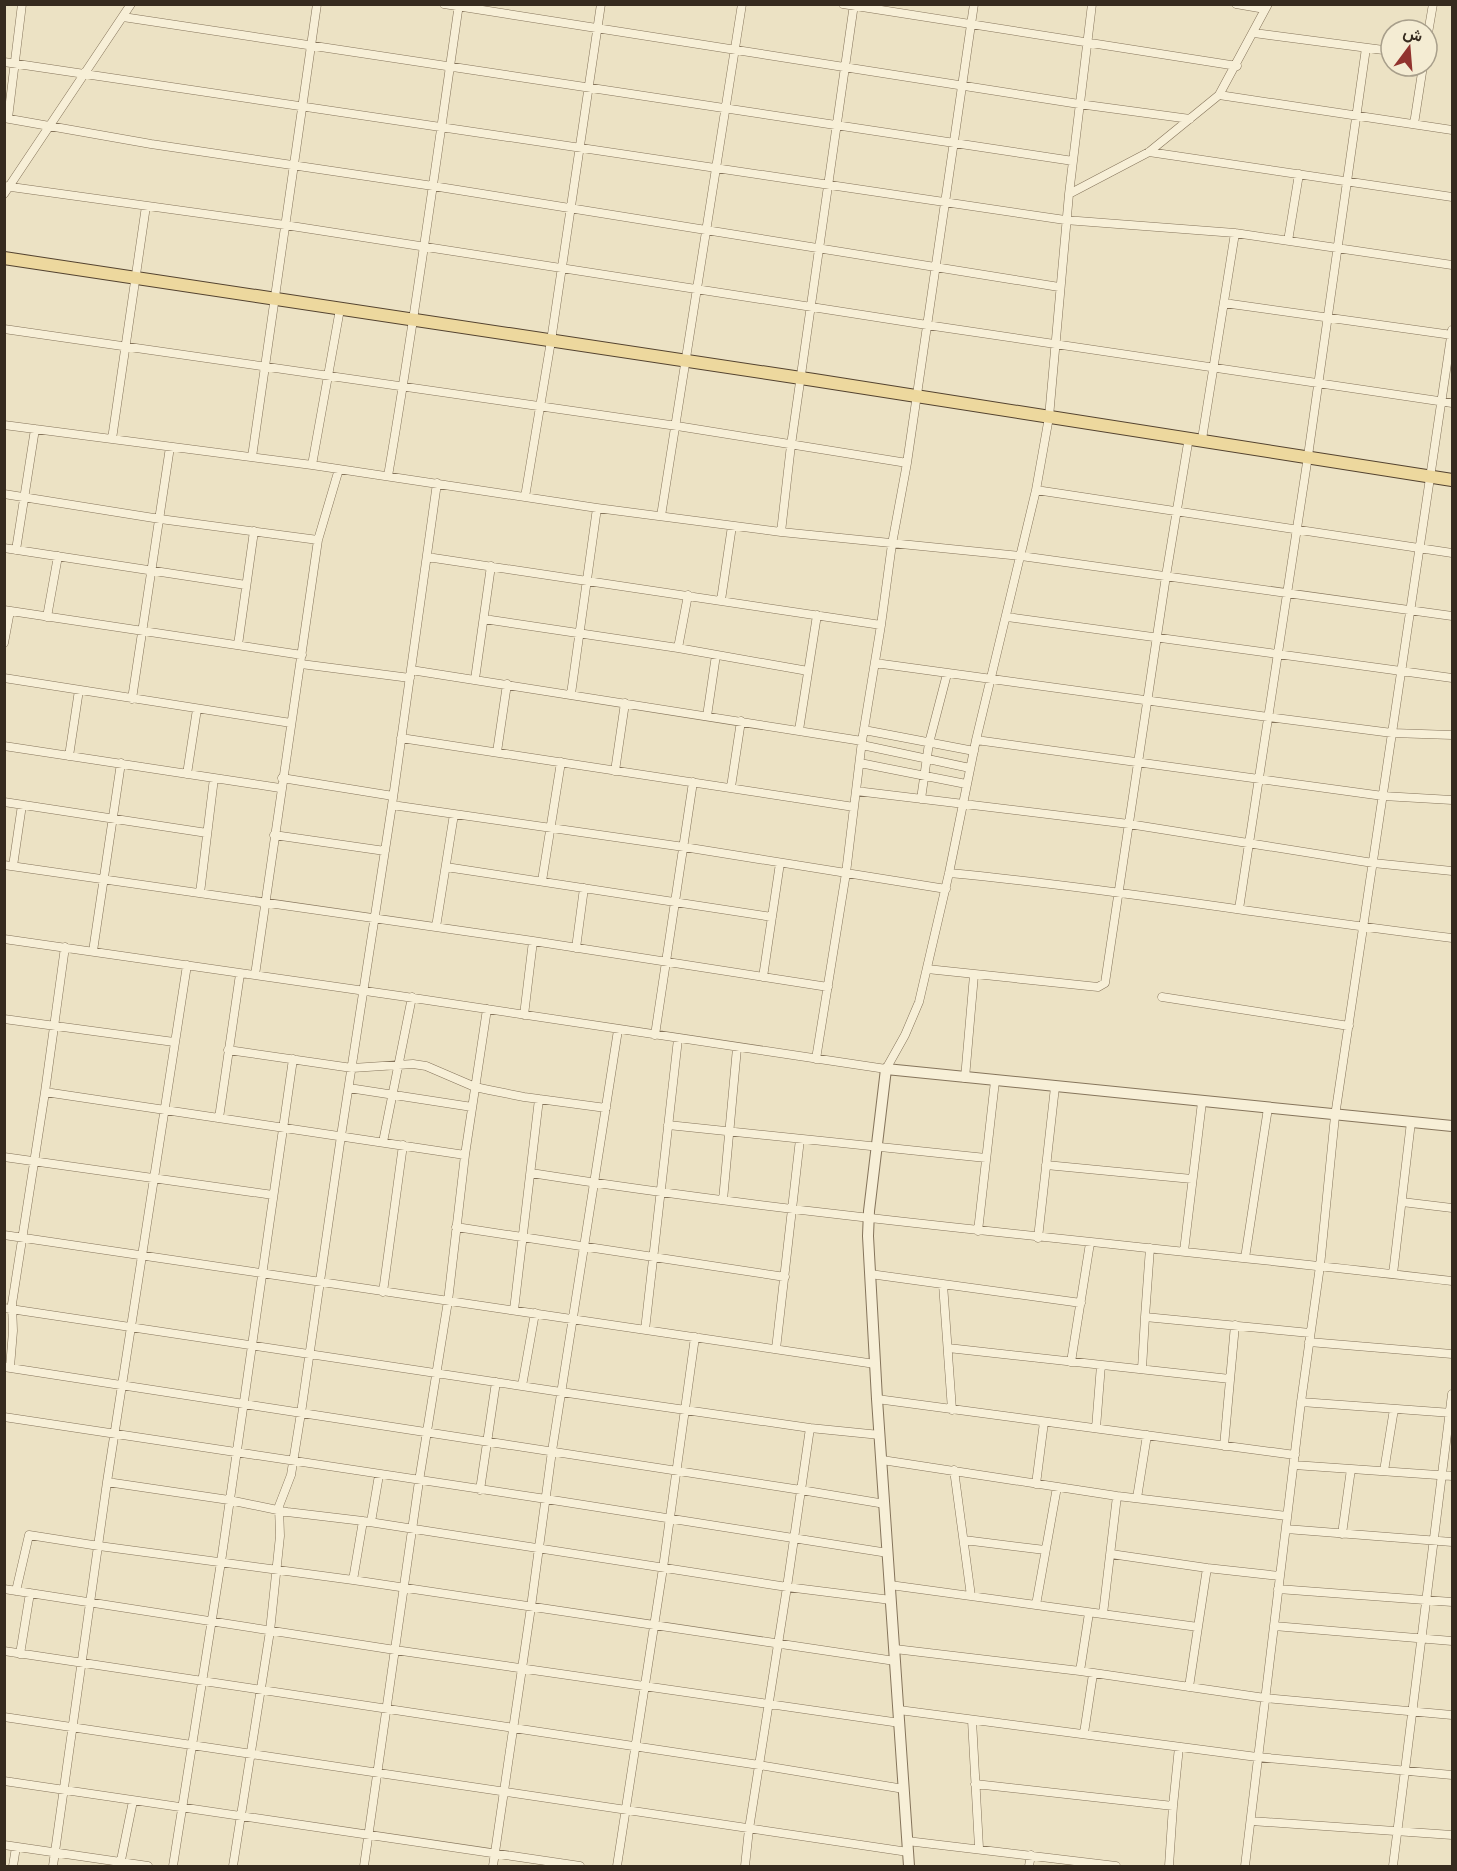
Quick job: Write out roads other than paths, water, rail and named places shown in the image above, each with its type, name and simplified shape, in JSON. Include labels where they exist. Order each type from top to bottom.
[{"type":"main road","points":[[4,258],[1189,437],[1452,480]]},
{"type":"street","points":[[22,4],[6,118],[152,144],[433,186],[1059,287]]},
{"type":"street","points":[[4,194],[7,186],[131,4]]},
{"type":"street","points":[[252,457],[317,4]]},
{"type":"street","points":[[444,4],[1079,104],[1190,119]]},
{"type":"street","points":[[525,497],[551,341],[601,4]]},
{"type":"street","points":[[661,516],[742,4]]},
{"type":"street","points":[[843,4],[1237,66]]},
{"type":"street","points":[[816,1059],[846,873],[862,743],[882,625],[892,544],[907,463],[974,4]]},
{"type":"street","points":[[909,1866],[877,1399],[868,1219],[886,1069],[912,1021],[927,969],[946,889],[976,740],[1036,490],[1049,417],[1065,220],[1092,4]]},
{"type":"street","points":[[1069,194],[1149,152],[1219,95],[1237,66],[1267,7],[1236,4]]},
{"type":"street","points":[[781,532],[791,446],[854,5]]},
{"type":"street","points":[[388,476],[414,321],[422,248],[443,128],[459,6]]},
{"type":"street","points":[[123,17],[1072,161]]},
{"type":"street","points":[[1254,33],[1379,50]]},
{"type":"street","points":[[1239,909],[1308,456],[1366,48]]},
{"type":"street","points":[[4,62],[1065,220],[1234,233],[1452,265]]},
{"type":"street","points":[[1414,124],[1421,78]]},
{"type":"street","points":[[1219,95],[1452,130]]},
{"type":"street","points":[[1149,152],[1452,197]]},
{"type":"street","points":[[1288,241],[1299,174]]},
{"type":"street","points":[[7,186],[285,225],[422,248],[562,267],[927,325],[1452,403]]},
{"type":"street","points":[[112,439],[146,206]]},
{"type":"street","points":[[1202,440],[1234,233]]},
{"type":"street","points":[[1224,303],[1452,333],[1335,1116],[1320,1266],[1301,1402],[1245,1866]]},
{"type":"street","points":[[312,465],[340,309]]},
{"type":"street","points":[[4,329],[676,426],[907,463]]},
{"type":"street","points":[[4,425],[312,465],[732,526],[1021,556],[1452,616]]},
{"type":"street","points":[[16,550],[35,429]]},
{"type":"street","points":[[927,969],[1102,986],[1107,980],[1166,576],[1189,437]]},
{"type":"street","points":[[132,699],[170,447]]},
{"type":"street","points":[[255,975],[280,788],[301,664],[318,540],[339,469]]},
{"type":"street","points":[[233,1866],[278,1569],[280,1501],[294,1461],[341,1136],[376,918],[437,483]]},
{"type":"street","points":[[1036,490],[1452,553]]},
{"type":"street","points":[[4,494],[160,519],[318,540]]},
{"type":"street","points":[[571,694],[597,508]]},
{"type":"street","points":[[721,600],[732,526]]},
{"type":"street","points":[[238,645],[254,531]]},
{"type":"street","points":[[4,548],[246,585]]},
{"type":"street","points":[[47,617],[58,556]]},
{"type":"street","points":[[427,557],[882,625]]},
{"type":"street","points":[[475,679],[491,566]]},
{"type":"street","points":[[678,648],[688,595]]},
{"type":"street","points":[[4,643],[7,611],[302,655]]},
{"type":"street","points":[[799,730],[817,615]]},
{"type":"street","points":[[1006,617],[1452,678]]},
{"type":"street","points":[[484,619],[678,648],[808,671]]},
{"type":"street","points":[[707,716],[717,655]]},
{"type":"street","points":[[875,663],[1147,702],[1392,733],[1452,735]]},
{"type":"street","points":[[301,664],[475,679],[799,730],[970,768]]},
{"type":"street","points":[[921,799],[929,743],[947,674]]},
{"type":"street","points":[[4,678],[291,723]]},
{"type":"street","points":[[497,752],[507,684]]},
{"type":"street","points":[[69,756],[79,690]]},
{"type":"street","points":[[615,771],[625,703]]},
{"type":"street","points":[[187,774],[197,710]]},
{"type":"street","points":[[731,787],[741,721]]},
{"type":"street","points":[[864,730],[974,751]]},
{"type":"street","points":[[401,738],[854,807]]},
{"type":"street","points":[[976,740],[1383,796],[1452,800]]},
{"type":"street","points":[[4,746],[280,788]]},
{"type":"street","points":[[542,881],[561,762]]},
{"type":"street","points":[[93,951],[121,763]]},
{"type":"street","points":[[860,763],[966,784]]},
{"type":"street","points":[[200,893],[214,778]]},
{"type":"street","points":[[282,778],[393,796]]},
{"type":"street","points":[[655,1035],[693,782]]},
{"type":"street","points":[[856,791],[1129,824],[1373,862],[1452,871]]},
{"type":"street","points":[[4,802],[207,832]]},
{"type":"street","points":[[22,805],[9,865],[533,941],[828,987]]},
{"type":"street","points":[[392,805],[946,889]]},
{"type":"street","points":[[436,927],[454,814]]},
{"type":"street","points":[[274,835],[385,852]]},
{"type":"street","points":[[764,977],[780,863]]},
{"type":"street","points":[[446,867],[772,917]]},
{"type":"street","points":[[949,873],[1054,883],[1452,938]]},
{"type":"street","points":[[576,948],[584,888]]},
{"type":"street","points":[[4,939],[886,1069],[1452,1126]]},
{"type":"street","points":[[524,1015],[533,941]]},
{"type":"street","points":[[64,947],[35,1161],[8,1308],[13,1331],[7,1367],[885,1504]]},
{"type":"street","points":[[53,1866],[107,1482],[187,965]]},
{"type":"street","points":[[219,1118],[240,974]]},
{"type":"street","points":[[965,1078],[974,975]]},
{"type":"street","points":[[1162,997],[1349,1026]]},
{"type":"street","points":[[383,1142],[412,998]]},
{"type":"street","points":[[364,1866],[419,1481],[448,1300],[465,1155],[487,1009]]},
{"type":"street","points":[[4,1019],[174,1042]]},
{"type":"street","points":[[493,1866],[552,1451],[618,1030]]},
{"type":"street","points":[[645,1330],[678,1039]]},
{"type":"street","points":[[723,1200],[737,1048]]},
{"type":"street","points":[[228,1050],[352,1068],[398,1064],[426,1066],[475,1086],[539,1099],[606,1108]]},
{"type":"street","points":[[173,1866],[203,1681],[293,1059]]},
{"type":"street","points":[[978,1231],[995,1081]]},
{"type":"street","points":[[1038,1238],[1054,1087]]},
{"type":"street","points":[[349,1088],[472,1107]]},
{"type":"street","points":[[45,1092],[465,1155]]},
{"type":"street","points":[[514,1310],[539,1099]]},
{"type":"street","points":[[1184,1251],[1202,1102]]},
{"type":"street","points":[[1245,1258],[1268,1108]]},
{"type":"street","points":[[1393,1274],[1411,1122]]},
{"type":"street","points":[[668,1125],[986,1158]]},
{"type":"street","points":[[776,1349],[800,1139]]},
{"type":"street","points":[[383,1292],[403,1145]]},
{"type":"street","points":[[4,1157],[273,1195]]},
{"type":"street","points":[[1046,1165],[1192,1179]]},
{"type":"street","points":[[531,1173],[868,1219],[1452,1281]]},
{"type":"street","points":[[1402,1202],[1452,1208]]},
{"type":"street","points":[[456,1227],[785,1277]]},
{"type":"street","points":[[4,1235],[875,1364]]},
{"type":"street","points":[[1071,1362],[1090,1243]]},
{"type":"street","points":[[1142,1369],[1150,1248]]},
{"type":"street","points":[[870,1274],[1081,1303]]},
{"type":"street","points":[[943,1284],[952,1410]]},
{"type":"street","points":[[8,1308],[561,1392],[810,1428],[880,1435]]},
{"type":"street","points":[[522,1386],[535,1313]]},
{"type":"street","points":[[1145,1317],[1235,1325],[1310,1338],[1452,1354]]},
{"type":"street","points":[[1224,1446],[1235,1325]]},
{"type":"street","points":[[617,1866],[663,1568],[694,1337]]},
{"type":"street","points":[[948,1348],[1230,1379]]},
{"type":"street","points":[[1096,1428],[1101,1365]]},
{"type":"street","points":[[480,1490],[495,1382]]},
{"type":"street","points":[[1393,1866],[1435,1540],[1448,1475],[1452,1394]]},
{"type":"street","points":[[877,1399],[1295,1455]]},
{"type":"street","points":[[1301,1402],[1451,1413]]},
{"type":"street","points":[[1384,1471],[1394,1409]]},
{"type":"street","points":[[4,1417],[888,1553]]},
{"type":"street","points":[[1036,1484],[1044,1422]]},
{"type":"street","points":[[745,1866],[810,1428]]},
{"type":"street","points":[[1137,1498],[1147,1435]]},
{"type":"street","points":[[882,1460],[1117,1496],[1287,1516]]},
{"type":"street","points":[[1294,1465],[1448,1475]]},
{"type":"street","points":[[1342,1533],[1351,1469]]},
{"type":"street","points":[[954,1470],[971,1596]]},
{"type":"street","points":[[353,1580],[379,1475]]},
{"type":"street","points":[[107,1482],[787,1587],[891,1600]]},
{"type":"street","points":[[1036,1605],[1057,1487]]},
{"type":"street","points":[[1103,1614],[1117,1496]]},
{"type":"street","points":[[1286,1529],[1452,1542]]},
{"type":"street","points":[[16,1591],[27,1536],[278,1569],[895,1661]]},
{"type":"street","points":[[964,1540],[1045,1550]]},
{"type":"street","points":[[1111,1554],[1280,1576]]},
{"type":"street","points":[[1189,1688],[1207,1568]]},
{"type":"street","points":[[890,1585],[1198,1627]]},
{"type":"street","points":[[4,1589],[522,1669],[900,1723]]},
{"type":"street","points":[[1278,1589],[1452,1602]]},
{"type":"street","points":[[20,1654],[30,1593]]},
{"type":"street","points":[[1080,1671],[1089,1613]]},
{"type":"street","points":[[1274,1626],[1452,1641]]},
{"type":"street","points":[[895,1649],[1080,1671],[1265,1698],[1452,1715]]},
{"type":"street","points":[[4,1651],[636,1746],[904,1789]]},
{"type":"street","points":[[1084,1733],[1093,1674]]},
{"type":"street","points":[[899,1710],[1257,1757],[1452,1775]]},
{"type":"street","points":[[4,1717],[749,1829],[908,1846],[979,1848],[1116,1866]]},
{"type":"street","points":[[972,1720],[979,1848]]},
{"type":"street","points":[[1169,1866],[1179,1747]]},
{"type":"street","points":[[4,1781],[580,1866]]},
{"type":"street","points":[[975,1784],[1173,1806]]},
{"type":"street","points":[[121,1864],[134,1801]]},
{"type":"street","points":[[1251,1821],[1452,1835]]},
{"type":"street","points":[[4,1845],[121,1864],[148,1866]]},
{"type":"street","points":[[14,1866],[16,1847]]},
{"type":"street","points":[[1029,1866],[1031,1855]]}]
